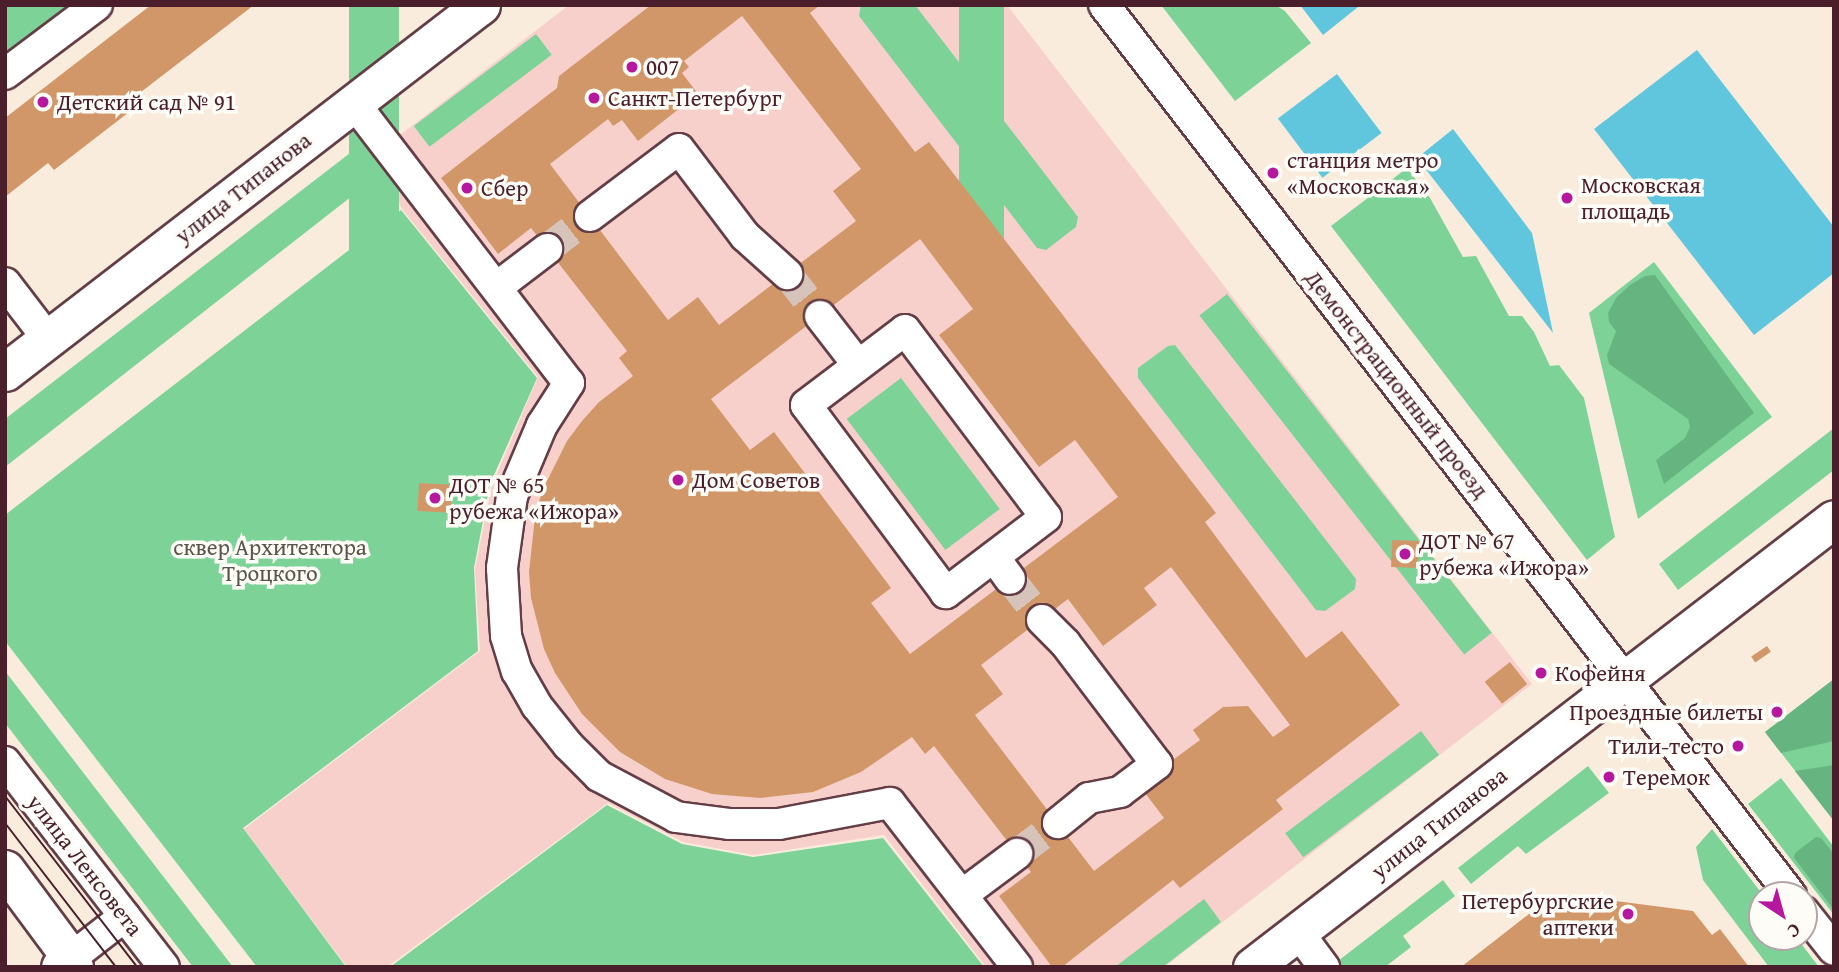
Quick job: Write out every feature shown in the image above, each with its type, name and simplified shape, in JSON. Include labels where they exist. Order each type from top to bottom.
[{"type":"main road","name":"улица Типанова","points":[[5,372],[481,5]]},
{"type":"main road","points":[[1625,680],[1834,519]]},
{"type":"main road","name":"улица Типанова","points":[[1252,967],[1625,680]]},
{"type":"main road","points":[[5,869],[70,964]]},
{"type":"street","points":[[5,74],[97,5]]},
{"type":"street","name":"Демонстрационный проезд","points":[[1104,5],[1780,881]]},
{"type":"street","points":[[354,103],[569,383],[542,425],[512,496],[502,568],[506,636],[517,671],[537,706],[568,745],[599,776],[676,817],[729,824],[779,824],[890,803],[1017,967]]},
{"type":"street","points":[[590,216],[679,149],[745,236],[787,274]]},
{"type":"street","points":[[497,287],[547,249]]},
{"type":"street","points":[[5,283],[48,339]]},
{"type":"street","points":[[820,316],[858,365]]},
{"type":"street","points":[[905,330],[1046,517],[1002,568],[946,593],[806,405],[858,365],[905,330]]},
{"type":"street","points":[[1042,620],[1065,643],[1157,764],[1120,792],[1089,799],[1058,823]]},
{"type":"street","name":"улица Ленсовета","points":[[5,762],[164,967]]},
{"type":"street","points":[[962,895],[1017,854]]},
{"type":"street","points":[[70,964],[125,916]]},
{"type":"street","points":[[1818,930],[1834,950]]},
{"type":"street","points":[[1297,932],[1324,967]]},
{"type":"shaded area","points":[[569,5],[1007,5],[1532,684],[1164,967],[986,967],[884,835],[754,855],[683,842],[608,803],[387,967],[347,967],[244,829],[480,651],[475,569],[492,485],[538,377],[402,209],[378,152]]},
{"type":"green space","points":[[5,5],[70,5],[5,56]]},
{"type":"green space","points":[[349,5],[399,5],[399,434],[349,434]]},
{"type":"green space","points":[[861,5],[915,5],[1078,217],[1076,227],[1046,250],[1037,248],[859,16]]},
{"type":"green space","points":[[959,5],[1004,5],[1004,258],[959,258]]},
{"type":"green space","points":[[1161,5],[1275,5],[1285,11],[1311,43],[1235,101]]},
{"type":"green space","points":[[536,34],[552,55],[429,147],[414,126]]},
{"type":"green space","points":[[367,140],[379,156],[379,175],[5,467],[5,419]]},
{"type":"green space","points":[[1407,168],[1430,198],[1463,257],[1476,256],[1509,316],[1522,316],[1534,332],[1550,366],[1559,365],[1584,398],[1615,537],[1587,560],[1331,226]]},
{"type":"green space","name":"сквер Архитектора Троцкого","points":[[401,210],[537,378],[490,484],[474,568],[478,651],[243,828],[346,967],[257,967],[5,641],[5,515]]},
{"type":"green space","points":[[1654,262],[1772,417],[1638,519],[1589,313]]},
{"type":"green space","points":[[1655,275],[1754,413],[1664,484],[1656,460],[1685,438],[1690,427],[1688,419],[1609,364],[1607,355],[1616,331],[1609,322],[1608,313],[1616,298],[1645,276]]},
{"type":"green space","points":[[1227,294],[1492,633],[1464,654],[1199,316]]},
{"type":"green space","points":[[1175,345],[1356,579],[1355,589],[1325,611],[1316,610],[1138,378],[1138,368],[1168,346]]},
{"type":"green space","points":[[901,378],[1000,509],[945,550],[847,419]]},
{"type":"green space","points":[[1834,428],[1834,470],[1678,590],[1659,564]]},
{"type":"green space","points":[[5,671],[233,967],[193,967],[5,723]]},
{"type":"green space","points":[[1834,679],[1834,821],[1765,732]]},
{"type":"green space","points":[[1834,679],[1834,741],[1781,753],[1765,732]]},
{"type":"green space","points":[[1421,731],[1439,755],[1303,857],[1285,833]]},
{"type":"green space","points":[[1834,765],[1834,821],[1795,771]]},
{"type":"green space","points":[[1588,766],[1609,793],[1526,854],[1518,846],[1471,884],[1458,868]]},
{"type":"green space","points":[[1781,778],[1834,847],[1834,915],[1818,894],[1818,881],[1808,881],[1748,804]]},
{"type":"green space","points":[[607,805],[682,844],[753,857],[883,838],[984,967],[390,967]]},
{"type":"green space","points":[[1712,829],[1752,881],[1748,881],[1748,939],[1703,880],[1696,847]]},
{"type":"green space","points":[[1816,837],[1821,838],[1834,854],[1834,910],[1818,889],[1818,881],[1812,881],[1794,858],[1795,853]]},
{"type":"green space","points":[[1443,880],[1455,896],[1403,936],[1411,947],[1385,967],[1338,967],[1338,961]]},
{"type":"green space","points":[[1204,899],[1221,922],[1163,967],[1115,967]]},
{"type":"green space","points":[[1757,951],[1807,951],[1819,967],[1769,967]]},
{"type":"water","points":[[1300,5],[1356,5],[1358,7],[1323,35]]},
{"type":"water","points":[[1697,50],[1834,227],[1834,273],[1754,335],[1594,129]]},
{"type":"water","points":[[1337,74],[1382,133],[1322,178],[1278,119]]},
{"type":"water","points":[[1453,129],[1532,233],[1553,333],[1417,158]]},
{"type":"building","points":[[151,5],[254,5],[128,102],[133,109],[54,170],[48,163],[5,197],[5,118]]},
{"type":"building","name":"Дом Советов","points":[[651,5],[820,5],[810,13],[915,152],[929,142],[1216,513],[1205,522],[1306,658],[1342,631],[1400,705],[1276,800],[1283,809],[1180,888],[1173,880],[1062,967],[1052,967],[999,896],[1031,872],[934,746],[925,754],[912,737],[861,772],[813,792],[760,798],[712,794],[665,779],[620,752],[582,714],[555,673],[544,649],[531,598],[529,572],[535,517],[542,491],[567,441],[582,421],[599,402],[633,376],[619,358],[627,351],[531,228],[498,254],[441,178],[557,88],[559,76]],"holes":[[[742,16],[861,169],[833,191],[856,221],[719,325],[698,297],[668,320],[550,164],[608,119],[613,126],[622,120],[638,141],[698,94],[682,73],[689,67],[684,61]],[[920,239],[973,309],[939,335],[1039,467],[1075,440],[1118,497],[910,654],[871,603],[891,588],[774,432],[750,450],[711,399]],[[1171,567],[1290,725],[1273,737],[1248,706],[1223,707],[1193,730],[1200,740],[1139,785],[1164,818],[1094,871],[975,715],[1003,694],[981,665],[1068,599],[1103,646],[1157,605],[1144,588]]]},
{"type":"building","name":"ДОТ № 65 рубежа «Ижора»","points":[[419,483],[452,485],[450,513],[418,511]]},
{"type":"building","name":"ДОТ № 67 рубежа «Ижора»","points":[[1392,540],[1419,541],[1418,568],[1391,567]]},
{"type":"building","points":[[1767,646],[1771,652],[1755,662],[1751,657]]},
{"type":"building","points":[[1510,662],[1527,684],[1502,704],[1485,682]]},
{"type":"building","points":[[1569,895],[1693,911],[1712,935],[1720,929],[1749,967],[1461,967],[1538,907],[1543,914]]},
{"type":"tunnel","points":[[547,249],[590,216]]},
{"type":"tunnel","points":[[787,274],[820,316]]},
{"type":"tunnel","points":[[1010,579],[1042,620]]},
{"type":"tunnel","points":[[1017,854],[1058,823]]},
{"type":"tram line","points":[[5,796],[137,967]]},
{"type":"tram line","points":[[5,823],[116,967]]},
{"type":"place","name":"007","points":[[632,67]]},
{"type":"place","name":"Санкт-Петербург","points":[[594,98]]},
{"type":"place","name":"Детский сад № 91","points":[[43,102]]},
{"type":"place","name":"станция метро «Московская»","points":[[1273,173]]},
{"type":"place","name":"Сбер","points":[[467,188]]},
{"type":"place","name":"Московская площадь","points":[[1567,198]]},
{"type":"place","name":"Дом Советов","points":[[678,480]]},
{"type":"place","name":"ДОТ № 65 рубежа «Ижора»","points":[[435,498]]},
{"type":"place","name":"ДОТ № 67 рубежа «Ижора»","points":[[1405,554]]},
{"type":"place","name":"Кофейня","points":[[1541,673]]},
{"type":"place","name":"Проездные билеты","points":[[1777,712]]},
{"type":"place","name":"Тили-тесто","points":[[1738,746]]},
{"type":"place","name":"Теремок","points":[[1609,777]]},
{"type":"place","name":"Петербургские аптеки","points":[[1628,914]]}]
